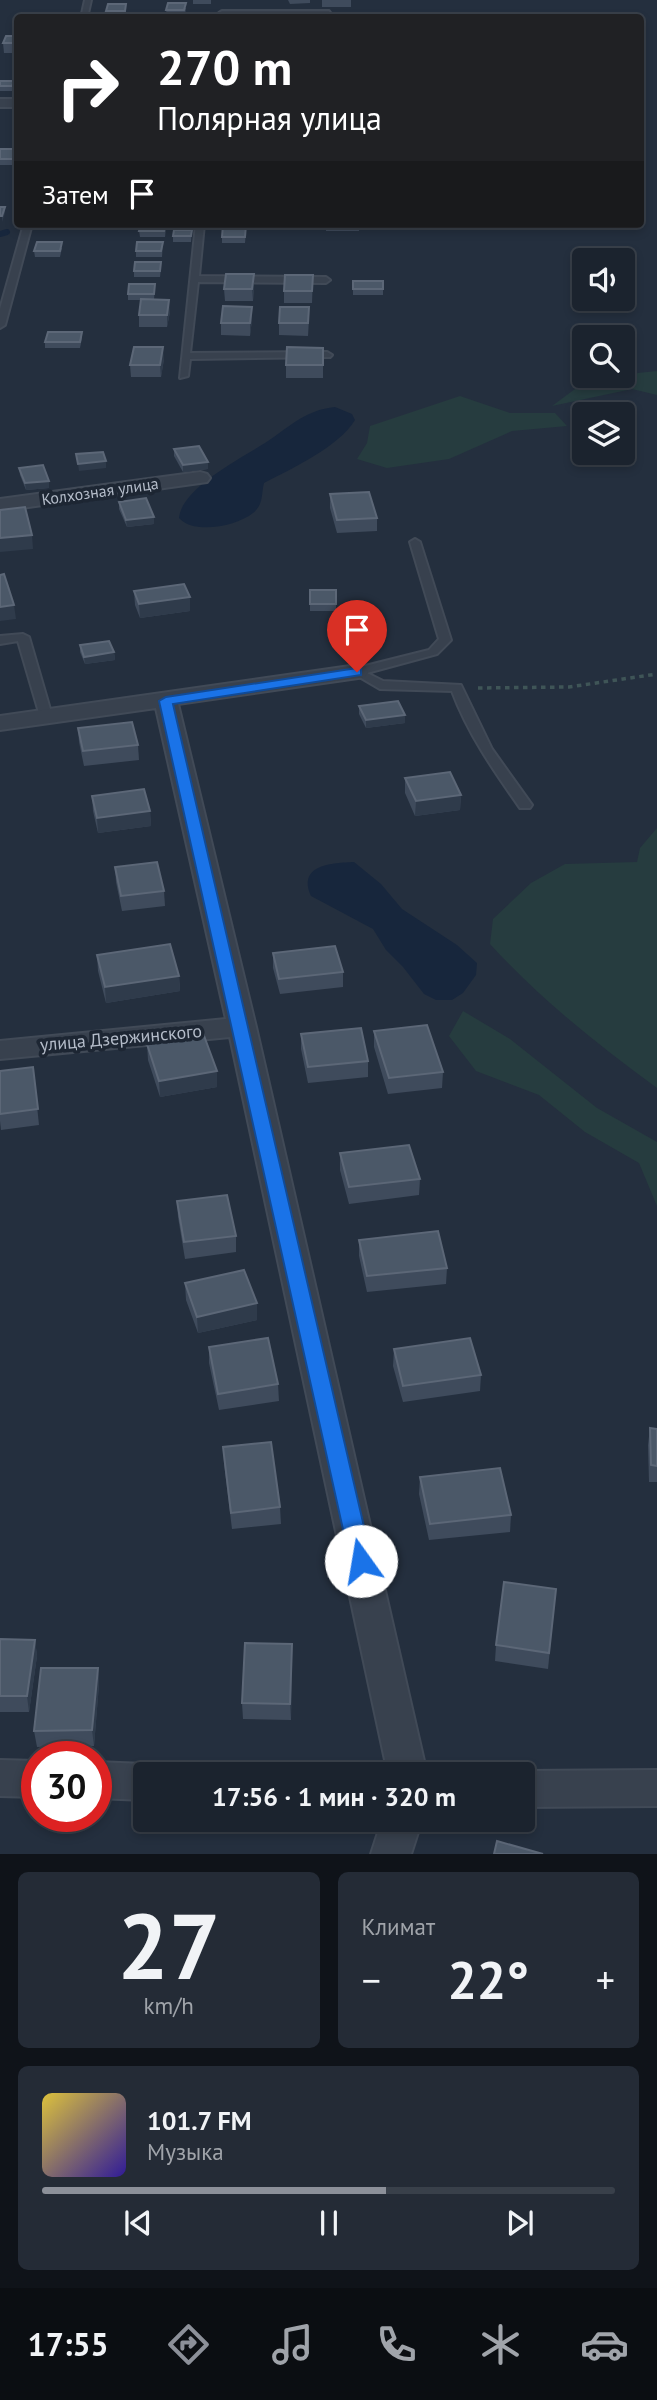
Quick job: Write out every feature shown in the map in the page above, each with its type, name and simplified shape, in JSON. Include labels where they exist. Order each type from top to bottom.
[{"type":"street","name":"Колхозная улица","points":[[0,505],[200,478]]},
{"type":"street","points":[[0,723],[357,672]]},
{"type":"street","points":[[166,701],[242,1027],[405,1762]]},
{"type":"street","name":"улица Дзержинского","points":[[0,1050],[242,1027]]},
{"type":"street","points":[[0,1778],[21,1779]]},
{"type":"street","points":[[112,1781],[133,1782]]},
{"type":"street","points":[[535,1789],[657,1788]]},
{"type":"street","points":[[391,1854],[398,1832]]},
{"type":"lane","points":[[276,14],[330,13]]},
{"type":"lane","points":[[0,325],[27,228]]},
{"type":"lane","points":[[183,376],[200,228]]},
{"type":"lane","points":[[195,279],[326,280]]},
{"type":"lane","points":[[187,356],[327,355]]},
{"type":"lane","points":[[357,672],[433,652],[444,640],[415,542]]},
{"type":"lane","points":[[0,640],[23,637],[46,716]]},
{"type":"lane","points":[[357,672],[380,685],[457,688],[469,723],[494,764],[525,805]]},
{"type":"path","points":[[457,688],[569,687],[657,674]]},
{"type":"green space","points":[[657,371],[657,395],[632,389],[552,406],[576,388],[635,388],[635,373]]},
{"type":"green space","points":[[460,396],[510,413],[555,413],[567,426],[512,431],[449,459],[387,468],[357,459],[367,443],[370,426]]},
{"type":"green space","points":[[657,828],[657,1088],[570,1020],[529,984],[490,944],[493,919],[531,883],[565,864],[637,862],[640,848]]},
{"type":"green space","points":[[463,1011],[510,1039],[597,1108],[657,1142],[657,1206],[639,1163],[585,1132],[539,1095],[476,1071],[449,1036]]},
{"type":"water","points":[[335,407],[352,414],[355,420],[348,430],[327,448],[264,483],[257,510],[246,518],[227,525],[205,527],[186,523],[179,518],[191,495],[216,474],[301,418]]},
{"type":"water","points":[[354,862],[381,884],[402,909],[457,945],[477,963],[476,975],[463,993],[452,1000],[436,1000],[424,994],[386,950],[373,929],[311,896],[308,885],[313,871],[336,863]]},
{"type":"building","points":[[168,3],[186,3],[184,10],[166,10]]},
{"type":"building","points":[[108,4],[126,4],[125,11],[106,11]]},
{"type":"building","points":[[6,36],[14,36],[14,43],[3,43]]},
{"type":"building","points":[[0,81],[14,81],[12,86],[0,86]]},
{"type":"building","points":[[0,149],[14,149],[14,159],[0,159]]},
{"type":"building","points":[[0,207],[5,207],[2,216],[0,216]]},
{"type":"building","points":[[140,228],[164,228],[164,231],[139,231]]},
{"type":"building","points":[[223,228],[246,228],[245,237],[222,237]]},
{"type":"building","points":[[174,230],[192,230],[191,236],[173,236]]},
{"type":"building","points":[[37,242],[62,242],[60,251],[34,251]]},
{"type":"building","points":[[137,242],[163,242],[161,251],[136,251]]},
{"type":"building","points":[[135,262],[161,262],[160,271],[134,271]]},
{"type":"building","points":[[226,274],[254,274],[252,289],[224,289]]},
{"type":"building","points":[[285,275],[313,275],[312,291],[284,291]]},
{"type":"building","points":[[353,281],[383,281],[383,289],[353,289]]},
{"type":"building","points":[[129,284],[155,284],[154,294],[128,294]]},
{"type":"building","points":[[141,299],[169,300],[167,315],[139,315]]},
{"type":"building","points":[[223,306],[252,307],[250,323],[221,323]]},
{"type":"building","points":[[280,307],[309,307],[308,323],[279,323]]},
{"type":"building","points":[[48,332],[82,332],[80,342],[45,342]]},
{"type":"building","points":[[134,347],[163,347],[160,365],[130,365]]},
{"type":"building","points":[[287,347],[323,348],[323,365],[286,365]]},
{"type":"building","points":[[199,446],[208,462],[183,465],[174,449]]},
{"type":"building","points":[[103,452],[106,461],[78,464],[76,454]]},
{"type":"building","points":[[43,465],[49,481],[25,483],[19,468]]},
{"type":"building","points":[[369,492],[377,518],[337,520],[330,494]]},
{"type":"building","points":[[146,498],[154,517],[126,520],[119,502]]},
{"type":"building","points":[[25,507],[32,535],[0,538],[0,510]]},
{"type":"building","points":[[4,574],[14,605],[0,607],[0,575]]},
{"type":"building","points":[[184,584],[190,597],[139,604],[134,591]]},
{"type":"building","points":[[310,590],[336,590],[336,604],[310,604]]},
{"type":"building","points":[[367,616],[374,636],[338,639],[332,619]]},
{"type":"building","points":[[109,641],[114,652],[84,657],[80,645]]},
{"type":"building","points":[[398,701],[405,715],[366,720],[359,706]]},
{"type":"building","points":[[132,722],[138,745],[83,751],[78,728]]},
{"type":"building","points":[[450,772],[461,795],[416,801],[405,778]]},
{"type":"building","points":[[144,789],[150,811],[97,818],[92,796]]},
{"type":"building","points":[[157,862],[164,891],[121,896],[115,867]]},
{"type":"building","points":[[170,944],[179,976],[105,987],[97,955]]},
{"type":"building","points":[[335,946],[343,972],[279,979],[273,953]]},
{"type":"building","points":[[427,1025],[443,1072],[389,1078],[374,1031]]},
{"type":"building","points":[[361,1028],[368,1061],[308,1067],[301,1034]]},
{"type":"building","points":[[203,1033],[217,1071],[159,1081],[147,1044]]},
{"type":"building","points":[[33,1067],[38,1109],[0,1114],[0,1071]]},
{"type":"building","points":[[409,1145],[420,1179],[349,1187],[340,1153]]},
{"type":"building","points":[[227,1195],[236,1236],[184,1242],[177,1201]]},
{"type":"building","points":[[438,1231],[447,1268],[367,1276],[359,1240]]},
{"type":"building","points":[[244,1270],[257,1303],[197,1317],[185,1283]]},
{"type":"building","points":[[268,1338],[278,1384],[218,1394],[209,1347]]},
{"type":"building","points":[[470,1338],[481,1375],[403,1386],[394,1349]]},
{"type":"building","points":[[650,1428],[657,1429],[657,1466],[651,1465]]},
{"type":"building","points":[[271,1442],[280,1507],[231,1513],[223,1447]]},
{"type":"building","points":[[500,1468],[511,1515],[430,1524],[420,1477]]},
{"type":"building","points":[[504,1582],[556,1589],[549,1653],[496,1645]]},
{"type":"building","points":[[0,1639],[35,1640],[27,1696],[0,1696]]},
{"type":"building","points":[[245,1643],[292,1644],[290,1704],[242,1703]]},
{"type":"building","points":[[41,1668],[98,1668],[92,1730],[34,1731]]},
{"type":"building","points":[[497,1841],[543,1854],[494,1854]]},
{"type":"waterway","points":[[0,234],[7,232]]},
{"type":"route","points":[[357,672],[166,701],[361,1561]]}]
